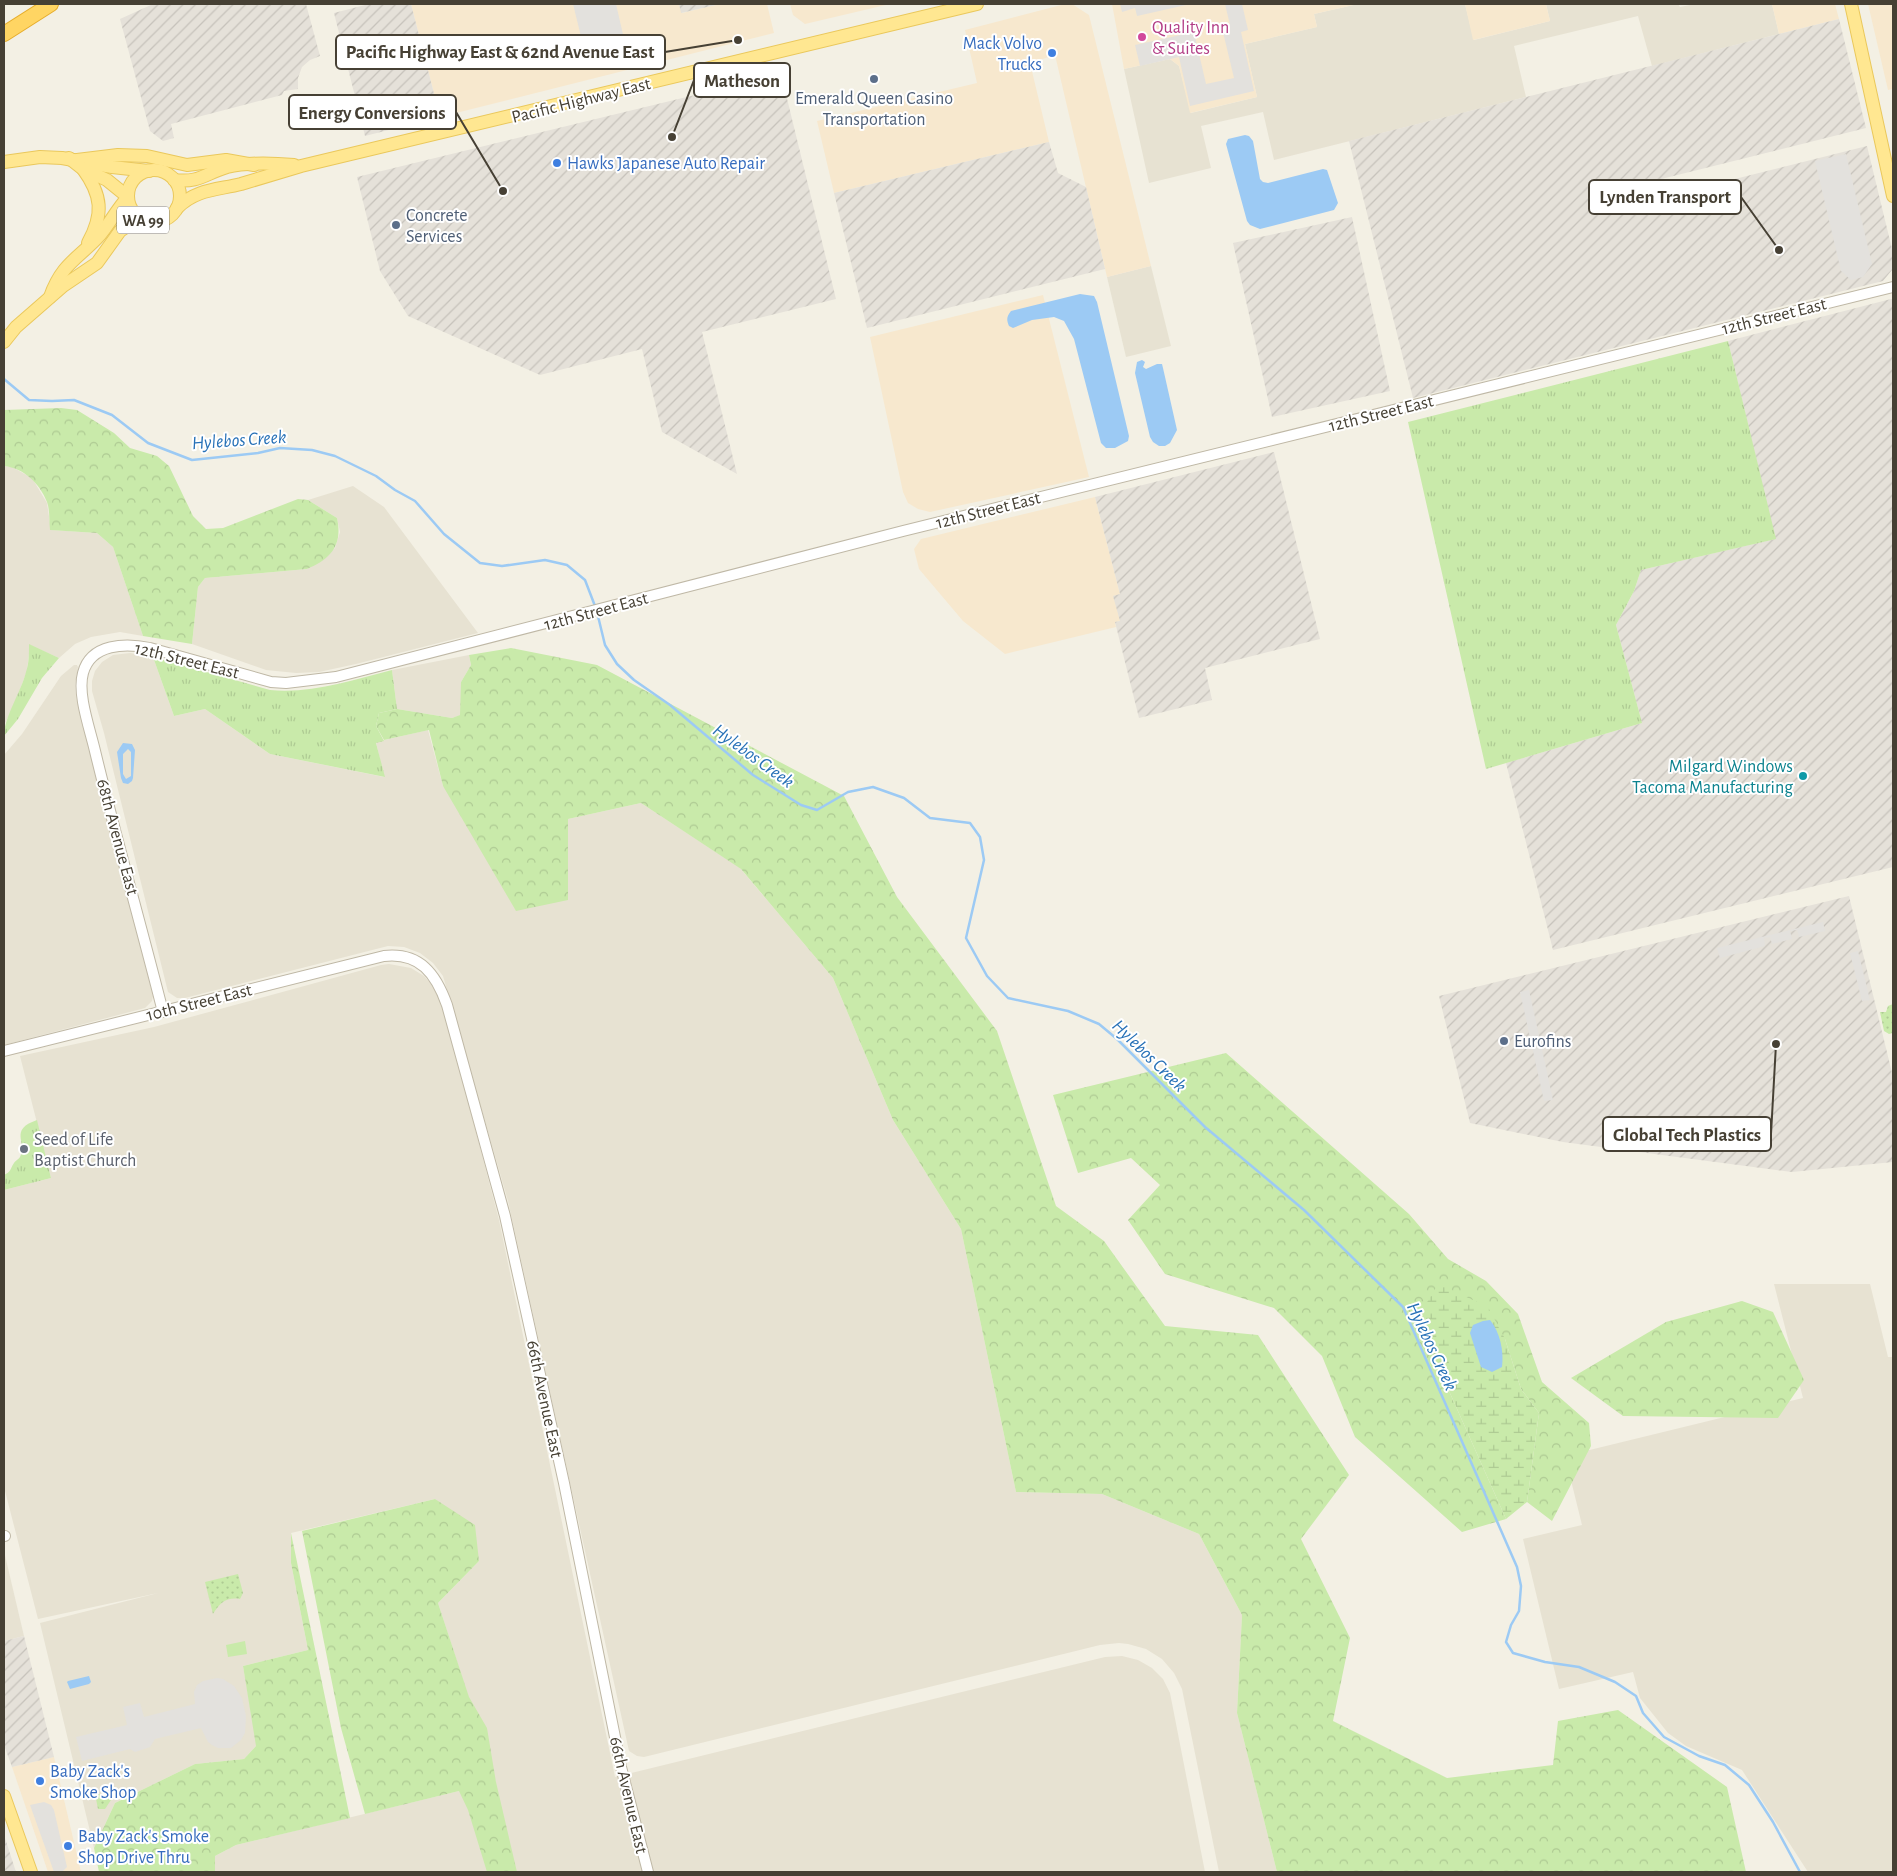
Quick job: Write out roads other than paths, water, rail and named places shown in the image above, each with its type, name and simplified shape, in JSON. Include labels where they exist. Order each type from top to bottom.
[{"type":"highway","points":[[4,34],[51,4]]},
{"type":"main road","name":"Pacific Highway East","points":[[177,208],[188,198],[197,194],[241,184],[301,166],[977,4]]},
{"type":"main road","points":[[1851,4],[1893,196]]},
{"type":"main road","points":[[76,162],[118,155],[147,156],[187,166],[226,160],[254,164]]},
{"type":"main road","points":[[4,162],[40,157],[149,171]]},
{"type":"main road","points":[[76,162],[107,180],[128,197]]},
{"type":"main road","points":[[76,162],[95,189],[100,206],[98,220],[82,252]]},
{"type":"main road","name":"Pacific Highway East","points":[[174,180],[196,180],[227,167],[254,164],[301,166]]},
{"type":"main road","name":"WA 99","points":[[4,341],[16,327],[63,286],[97,263],[122,229],[147,221],[159,222],[174,213],[179,202],[179,190],[174,180],[164,173],[149,171],[136,178],[130,187],[128,197],[102,233],[61,273],[50,297]]},
{"type":"main road","name":"WA 99","points":[[128,197],[133,212],[147,221]]},
{"type":"main road","points":[[4,1796],[31,1872]]},
{"type":"street","name":"12th Street East","points":[[87,663],[96,654],[109,648],[133,644],[270,682],[313,681],[336,677],[912,529],[1893,287]]},
{"type":"street","name":"68th Avenue East","points":[[87,663],[81,681],[84,706],[162,1012]]},
{"type":"street","name":"10th Street East","points":[[4,1051],[375,957],[394,955]]},
{"type":"street","name":"66th Avenue East","points":[[394,955],[415,960],[429,972],[440,987],[505,1216],[564,1483],[621,1767],[648,1872]]},
{"type":"water","points":[[1245,135],[1249,136],[1253,141],[1260,179],[1263,182],[1268,183],[1323,169],[1327,170],[1338,203],[1334,210],[1260,229],[1250,225],[1247,221],[1226,144],[1228,139]]},
{"type":"water","points":[[1080,294],[1094,296],[1097,302],[1129,436],[1128,441],[1115,448],[1106,448],[1101,443],[1074,339],[1064,321],[1054,317],[1032,320],[1013,328],[1009,326],[1007,321],[1011,311]]},
{"type":"water","points":[[1142,360],[1145,362],[1143,367],[1146,369],[1162,364],[1177,430],[1170,443],[1165,446],[1159,446],[1150,437],[1135,373],[1137,362]]},
{"type":"water","points":[[123,743],[132,744],[135,750],[133,778],[128,784],[123,783],[121,778],[117,752]],"holes":[[[128,749],[131,752],[131,776],[126,779],[123,774],[123,754]]]},
{"type":"water","points":[[1490,1320],[1499,1336],[1502,1355],[1502,1367],[1492,1372],[1481,1367],[1470,1333],[1473,1325]]},
{"type":"water","points":[[89,1676],[91,1682],[89,1684],[70,1689],[68,1681]]},
{"type":"waterway","name":"Hylebos Creek","points":[[4,379],[29,400],[74,400],[112,415],[148,443],[192,460],[258,453],[280,448],[312,450],[335,456],[376,476],[395,490],[415,501],[444,534],[480,563],[502,566],[545,560],[567,565],[585,580],[595,606]]},
{"type":"waterway","name":"Hylebos Creek","points":[[597,612],[605,645],[617,664],[634,680],[670,705],[753,775],[801,805],[817,810],[848,792],[873,787],[904,798],[930,818],[970,823],[980,837],[984,860],[966,938],[987,976],[1008,998],[1068,1011],[1099,1024],[1117,1039],[1205,1127],[1304,1210],[1403,1307],[1517,1567],[1521,1586],[1519,1611],[1511,1625],[1506,1642],[1513,1653],[1545,1662],[1579,1667],[1615,1682],[1636,1696],[1643,1713],[1664,1737],[1699,1756],[1725,1765],[1749,1785],[1773,1822],[1800,1872]]},
{"type":"place","name":"Quality Inn & Suites","points":[[1142,37]]},
{"type":"place","name":"Pacific Highway East & 62nd Avenue East","points":[[738,40]]},
{"type":"place","name":"Mack Volvo Trucks","points":[[1052,53]]},
{"type":"place","name":"Emerald Queen Casino Transportation","points":[[874,79]]},
{"type":"place","name":"Matheson","points":[[672,137]]},
{"type":"place","name":"Hawks Japanese Auto Repair","points":[[557,163]]},
{"type":"place","name":"Energy Conversions","points":[[503,191]]},
{"type":"place","name":"Concrete Services","points":[[396,225]]},
{"type":"place","name":"Lynden Transport","points":[[1779,250]]},
{"type":"place","name":"Milgard Windows Tacoma Manufacturing","points":[[1803,776]]},
{"type":"place","name":"Eurofins","points":[[1504,1041]]},
{"type":"place","name":"Global Tech Plastics","points":[[1776,1044]]},
{"type":"place","name":"Seed of Life Baptist Church","points":[[24,1149]]},
{"type":"place","name":"Baby Zack's Smoke Shop","points":[[40,1781]]},
{"type":"place","name":"Baby Zack's Smoke Shop Drive Thru","points":[[68,1846]]}]
